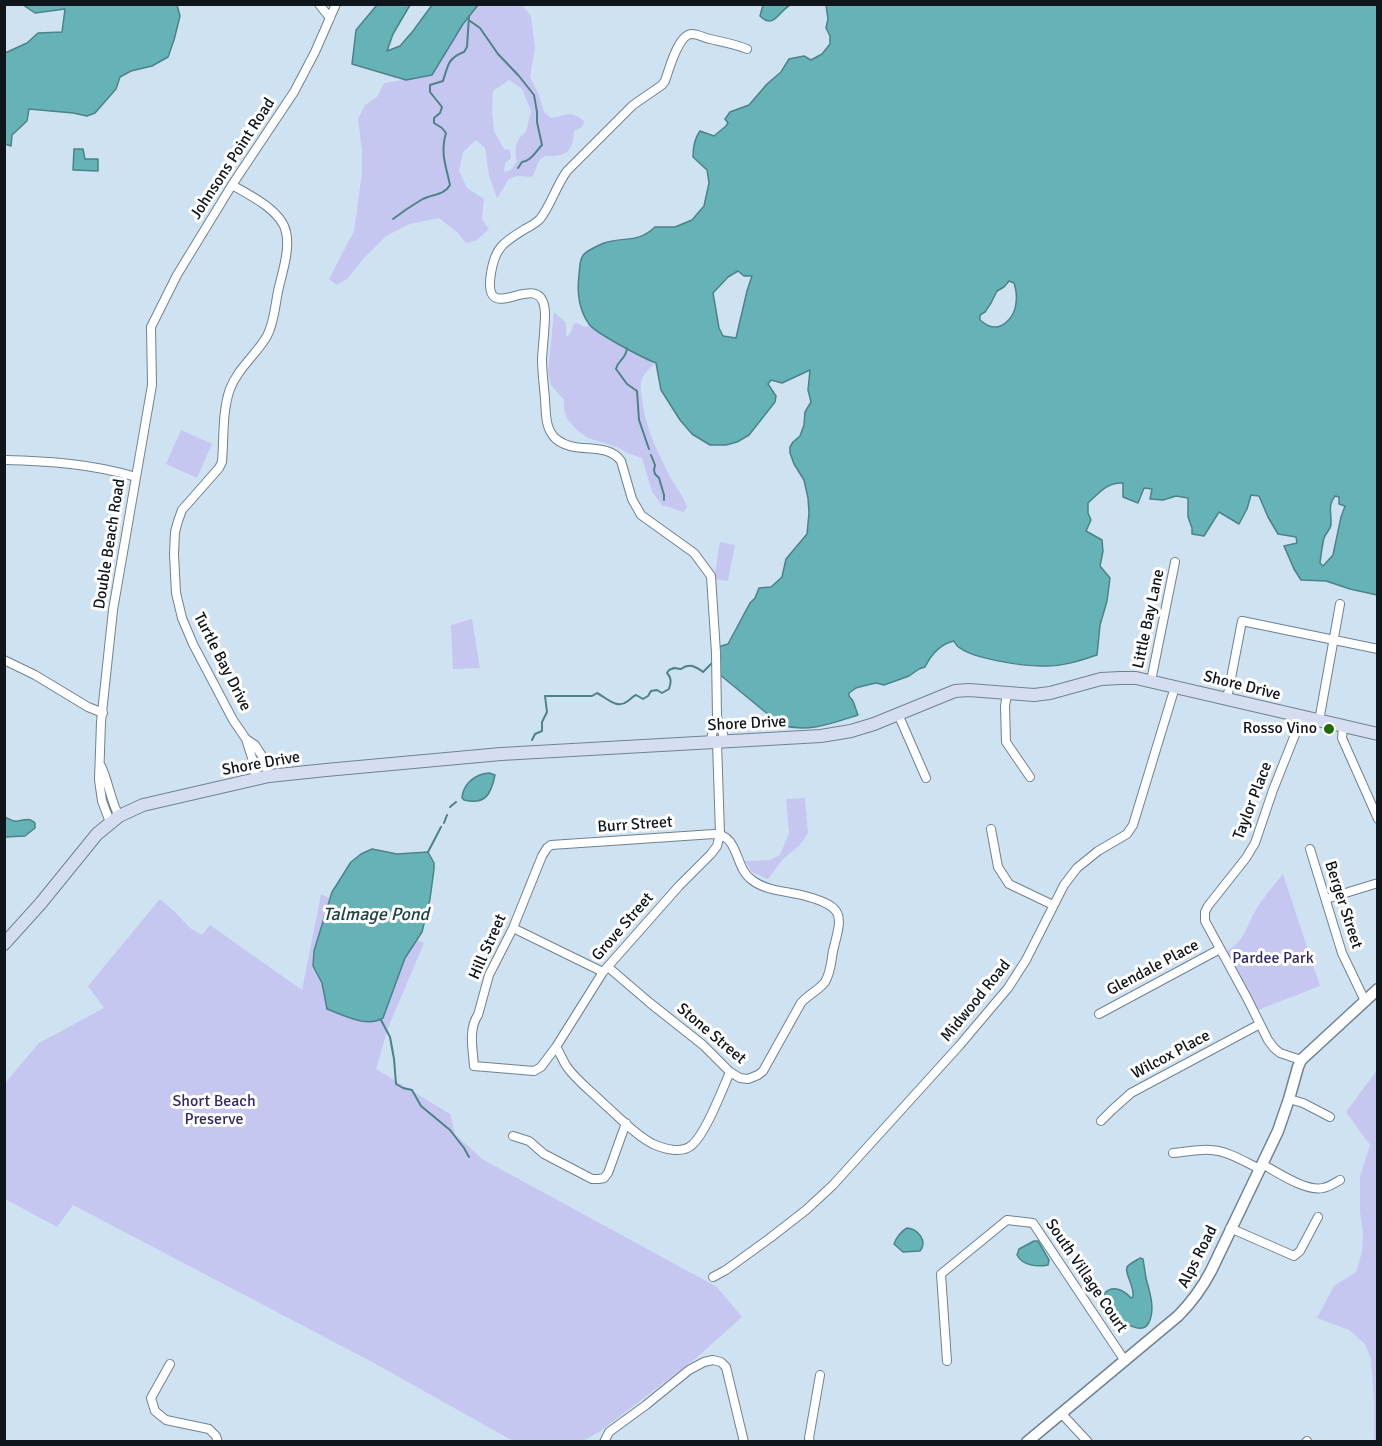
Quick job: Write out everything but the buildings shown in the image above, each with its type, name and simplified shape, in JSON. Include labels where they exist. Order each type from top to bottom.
[{"type":"main road","name":"Shore Drive","points":[[114,819],[142,805],[269,776],[501,754],[832,735],[866,726],[958,690],[1044,694],[1109,678],[1151,681],[1377,734]]},
{"type":"main road","points":[[4,944],[87,846],[114,819]]},
{"type":"street","points":[[319,4],[330,18]]},
{"type":"street","name":"Johnsons Point Road","points":[[151,327],[177,275],[232,185],[294,92],[336,4]]},
{"type":"street","points":[[720,834],[716,653],[711,576],[694,553],[641,514],[632,499],[621,461],[617,456],[603,450],[576,448],[555,439],[550,432],[546,418],[542,360],[545,330],[544,303],[539,296],[532,293],[506,299],[497,298],[492,294],[489,284],[494,259],[501,245],[536,223],[546,210],[559,182],[567,171],[633,105],[662,85],[678,46],[686,35],[698,35],[747,49]]},
{"type":"street","name":"Turtle Bay Drive","points":[[232,185],[276,214],[287,234],[286,253],[270,329],[257,350],[238,373],[229,391],[222,462],[215,474],[182,510],[175,532],[174,554],[176,593],[182,618],[222,700],[246,739],[256,779]]},
{"type":"street","name":"Double Beach Road","points":[[114,819],[106,778],[100,766],[99,747],[113,610],[152,385],[151,327]]},
{"type":"street","points":[[4,460],[71,464],[136,477]]},
{"type":"street","name":"Little Bay Lane","points":[[1151,681],[1175,562]]},
{"type":"street","points":[[1319,721],[1340,603]]},
{"type":"street","points":[[1227,699],[1242,621],[1377,649]]},
{"type":"street","points":[[4,660],[103,713]]},
{"type":"street","name":"Midwood Road","points":[[713,1277],[751,1252],[806,1210],[833,1185],[1011,985],[1064,885],[1077,868],[1098,851],[1127,834],[1133,825],[1175,687]]},
{"type":"street","points":[[1006,694],[1006,741],[1030,777]]},
{"type":"street","points":[[898,714],[927,778]]},
{"type":"street","points":[[717,717],[723,734],[717,742]]},
{"type":"street","name":"Taylor Place","points":[[1220,949],[1204,921],[1205,912],[1255,843],[1302,717]]},
{"type":"street","points":[[1343,727],[1342,738],[1377,819]]},
{"type":"street","name":"Turtle Bay Drive","points":[[246,739],[262,756],[269,776]]},
{"type":"street","points":[[991,829],[998,867],[1010,884],[1053,904]]},
{"type":"street","name":"Burr Street","points":[[551,845],[720,834]]},
{"type":"street","name":"Grove Street","points":[[474,1066],[534,1071],[541,1067],[606,969],[679,886],[711,854],[717,846],[720,834]]},
{"type":"street","name":"Stone Street","points":[[513,928],[606,969],[703,1045],[730,1072],[740,1078],[748,1079],[758,1075],[763,1071],[801,1003],[824,984],[830,972],[840,918],[836,910],[826,903],[808,896],[761,886],[751,880],[744,872],[730,841],[720,834]]},
{"type":"street","name":"Hill Street","points":[[474,1066],[472,1029],[489,975],[513,928],[542,856],[551,845]]},
{"type":"street","name":"Berger Street","points":[[1310,849],[1342,953],[1365,1001]]},
{"type":"street","points":[[1326,899],[1377,883]]},
{"type":"street","points":[[1220,949],[1274,1048],[1280,1053],[1301,1060],[1377,989]]},
{"type":"street","name":"Glendale Place","points":[[1099,1014],[1220,949]]},
{"type":"street","name":"Wilcox Place","points":[[1101,1121],[1131,1093],[1260,1024]]},
{"type":"street","points":[[556,1047],[576,1077],[626,1123],[650,1142],[661,1147],[683,1150],[691,1146],[704,1127],[730,1072]]},
{"type":"street","name":"Alps Road","points":[[1027,1442],[1179,1316],[1192,1302],[1211,1271],[1278,1131],[1301,1060]]},
{"type":"street","points":[[1289,1099],[1303,1103],[1330,1117]]},
{"type":"street","points":[[513,1136],[529,1141],[544,1154],[592,1179],[599,1179],[604,1178],[608,1173],[626,1123]]},
{"type":"street","points":[[1173,1153],[1217,1150],[1314,1189],[1326,1187],[1340,1180]]},
{"type":"street","points":[[1230,1228],[1294,1256],[1300,1251],[1318,1217]]},
{"type":"street","name":"South Village Court","points":[[946,1361],[941,1274],[1007,1220],[1033,1222],[1125,1361]]},
{"type":"street","points":[[604,1442],[609,1432],[683,1374],[704,1362],[713,1360],[721,1362],[726,1367],[744,1442]]},
{"type":"street","points":[[170,1364],[152,1398],[155,1411],[166,1420],[209,1429],[218,1442]]},
{"type":"street","points":[[810,1442],[820,1375]]},
{"type":"street","points":[[1061,1413],[1088,1442]]},
{"type":"green space","points":[[478,5],[522,5],[531,16],[535,47],[530,77],[544,112],[551,118],[568,114],[575,115],[584,121],[582,127],[574,131],[571,147],[566,153],[543,157],[532,177],[517,176],[509,179],[497,198],[489,176],[485,148],[476,140],[463,152],[459,171],[467,188],[484,199],[482,219],[489,229],[477,240],[466,243],[458,233],[439,218],[410,224],[386,236],[347,279],[337,285],[329,279],[354,231],[362,173],[358,119],[365,105],[377,97],[384,83],[433,75],[463,24]],"holes":[[[509,80],[522,89],[531,111],[526,132],[516,145],[517,161],[511,170],[504,172],[505,163],[511,158],[510,150],[504,149],[494,131],[493,91]]]},
{"type":"green space","points":[[554,312],[566,323],[566,337],[574,324],[590,326],[654,364],[642,380],[643,407],[656,447],[687,507],[684,512],[663,506],[652,492],[642,458],[588,438],[568,420],[564,410],[564,400],[551,385],[548,372]]},
{"type":"green space","points":[[181,430],[212,444],[197,478],[166,464]]},
{"type":"green space","points":[[720,542],[735,545],[728,581],[714,579]]},
{"type":"green space","points":[[472,619],[480,668],[453,669],[451,625]]},
{"type":"green space","points":[[805,798],[808,833],[800,845],[783,859],[768,879],[752,872],[745,861],[770,860],[780,855],[789,833],[786,799]]},
{"type":"green space","name":"Pardee Park","points":[[1283,874],[1320,986],[1258,1010],[1226,952],[1240,939],[1257,908]]},
{"type":"green space","name":"Short Beach Preserve","points":[[321,894],[424,943],[388,1028],[376,1069],[450,1114],[455,1134],[482,1159],[717,1287],[742,1317],[695,1359],[599,1432],[583,1441],[513,1441],[374,1363],[73,1205],[57,1227],[5,1199],[5,1083],[39,1043],[104,1008],[88,986],[160,899],[190,928],[202,935],[210,925],[302,990]]},
{"type":"green space","points":[[1377,1070],[1377,1442],[1374,1439],[1371,1359],[1365,1344],[1349,1330],[1317,1318],[1334,1286],[1356,1272],[1362,1252],[1360,1176],[1370,1145],[1346,1112]]},
{"type":"water","points":[[763,4],[790,5],[776,18],[769,21],[760,16]]},
{"type":"water","points":[[23,5],[177,5],[180,16],[168,57],[152,66],[131,71],[120,77],[116,89],[95,113],[87,116],[29,109],[27,121],[12,135],[11,146],[5,144],[5,53],[27,43],[38,33],[62,32],[65,9],[35,13]]},
{"type":"water","points":[[377,5],[410,5],[393,34],[387,51],[400,46],[432,5],[478,5],[463,24],[432,75],[406,80],[352,64],[356,30]]},
{"type":"water","points":[[826,5],[1377,5],[1377,595],[1326,581],[1301,580],[1284,546],[1297,543],[1296,537],[1278,534],[1259,496],[1251,495],[1239,524],[1219,512],[1204,536],[1192,534],[1188,517],[1188,498],[1176,496],[1163,500],[1150,499],[1152,489],[1144,488],[1138,503],[1123,497],[1123,483],[1117,483],[1104,489],[1088,503],[1091,520],[1086,531],[1102,540],[1103,551],[1100,566],[1110,578],[1107,601],[1100,625],[1097,655],[1056,666],[1023,665],[976,655],[959,647],[954,641],[949,642],[933,654],[925,667],[909,676],[884,685],[876,683],[863,686],[849,693],[858,715],[830,724],[801,728],[781,725],[719,674],[718,647],[728,644],[759,588],[771,587],[782,577],[786,559],[807,534],[808,498],[804,480],[794,464],[790,447],[800,436],[805,412],[811,402],[808,390],[810,370],[782,383],[771,380],[768,384],[776,396],[775,402],[749,435],[726,445],[710,445],[692,434],[680,420],[661,390],[656,363],[609,339],[589,324],[583,313],[578,287],[581,258],[585,253],[604,243],[636,238],[655,227],[675,227],[692,220],[704,206],[709,183],[707,170],[693,157],[694,143],[700,131],[714,136],[728,123],[725,119],[730,112],[749,105],[781,72],[789,59],[804,56],[811,60],[822,54],[830,44],[830,36],[826,28],[828,19]],"holes":[[[738,271],[744,276],[752,276],[736,338],[723,336],[719,328],[713,293],[728,277]],[[1009,281],[1014,283],[1016,290],[1013,313],[1003,324],[988,326],[980,320],[980,315],[985,312],[997,291]],[[1335,496],[1339,497],[1339,504],[1345,506],[1333,555],[1323,566],[1320,563],[1324,538],[1331,525],[1330,507]]]},
{"type":"water","points":[[74,149],[83,149],[85,159],[98,159],[98,171],[73,170]]},
{"type":"water","points":[[489,773],[495,775],[486,797],[477,801],[462,798],[467,784],[479,775]]},
{"type":"water","points":[[5,817],[14,821],[31,820],[35,823],[35,828],[25,836],[5,837]]},
{"type":"water","name":"Talmage Pond","points":[[372,849],[397,854],[428,852],[434,863],[434,869],[422,932],[405,958],[383,1018],[370,1022],[355,1020],[327,1009],[322,983],[313,966],[314,951],[332,892],[351,862]]},
{"type":"water","points":[[907,1228],[921,1236],[923,1243],[920,1251],[903,1252],[894,1244]]},
{"type":"water","points":[[1038,1241],[1049,1260],[1048,1265],[1031,1265],[1017,1255],[1019,1249]]},
{"type":"water","points":[[1140,1258],[1143,1259],[1152,1309],[1148,1325],[1136,1328],[1114,1313],[1104,1294],[1114,1289],[1133,1297],[1126,1270]]},
{"type":"waterway","points":[[393,219],[421,200],[441,193],[450,185],[444,153],[446,133],[434,123],[434,118],[440,113],[442,107],[430,92],[430,85],[443,81],[449,63],[467,47],[469,16]]},
{"type":"waterway","points":[[470,21],[480,28],[498,54],[534,95],[542,145],[518,168]]},
{"type":"waterway","points":[[627,348],[616,369],[627,384],[637,391],[639,420],[649,449]]},
{"type":"waterway","points":[[651,455],[664,500]]},
{"type":"waterway","points":[[532,740],[535,734],[542,731],[542,722],[547,712],[545,696],[592,696],[597,693],[620,704],[636,695],[643,699],[651,691],[657,690],[662,693],[669,689],[671,681],[667,673],[669,670],[689,666],[703,672],[712,663]]},
{"type":"waterway","points":[[450,807],[456,802]]},
{"type":"waterway","points":[[444,823],[447,815]]},
{"type":"waterway","points":[[428,852],[441,827]]},
{"type":"waterway","points":[[381,1020],[390,1037],[396,1084],[412,1090],[421,1106],[450,1130],[469,1157]]},
{"type":"place","name":"Rosso Vino","points":[[1329,729]]}]
